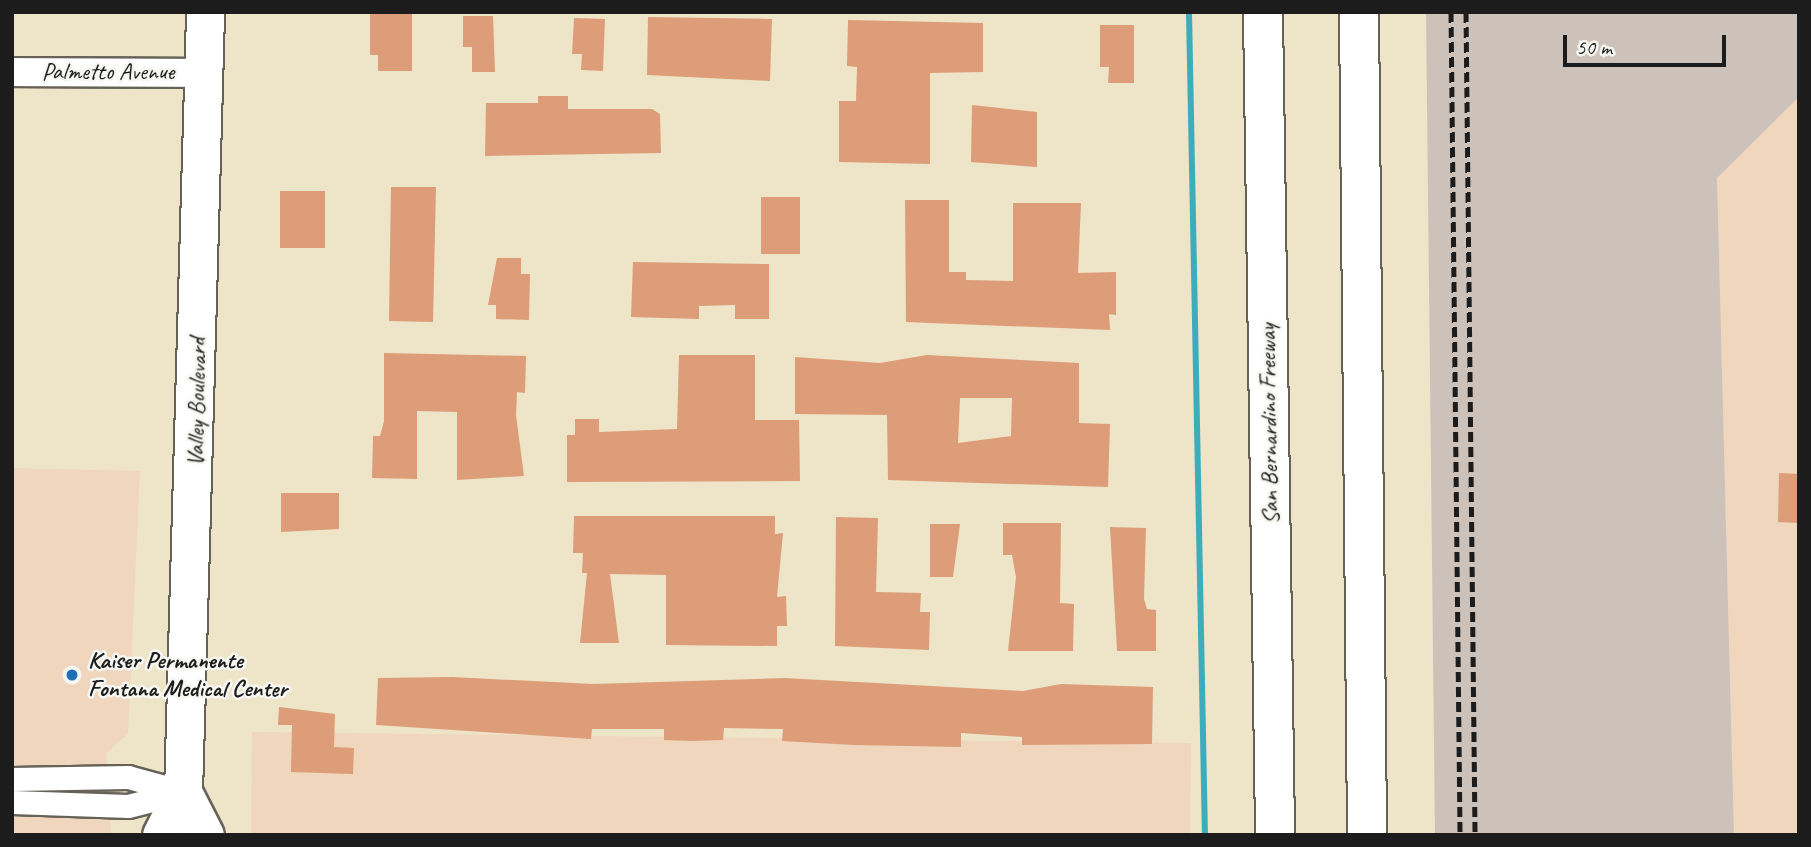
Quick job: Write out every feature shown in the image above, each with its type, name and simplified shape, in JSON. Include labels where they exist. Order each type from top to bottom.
[{"type":"highway","name":"San Bernardino Freeway","points":[[1263,12],[1275,835]]},
{"type":"highway","points":[[1359,12],[1367,835]]},
{"type":"main road","name":"Valley Boulevard","points":[[161,835],[183,792],[205,12]]},
{"type":"main road","name":"Valley Boulevard","points":[[183,792],[205,835]]},
{"type":"street","name":"Palmetto Avenue","points":[[12,72],[204,73]]},
{"type":"street","points":[[12,779],[128,777],[183,792]]},
{"type":"street","points":[[12,802],[128,806],[183,792]]},
{"type":"shaded area","points":[[1426,12],[1799,12],[1799,97],[1717,178],[1734,835],[1435,835]]},
{"type":"shaded area","points":[[1799,97],[1799,835],[1734,835],[1717,178]]},
{"type":"shaded area","name":"Kaiser Permanente Fontana Medical Center","points":[[12,468],[140,471],[128,733],[106,754],[111,835],[12,835]]},
{"type":"shaded area","points":[[252,732],[1191,743],[1190,835],[251,835]]},
{"type":"building","points":[[370,12],[412,12],[412,71],[378,71],[378,55],[370,55]]},
{"type":"building","points":[[463,16],[493,16],[495,72],[472,72],[472,47],[463,47]]},
{"type":"building","points":[[648,17],[772,19],[770,81],[647,75]]},
{"type":"building","points":[[574,18],[605,19],[603,71],[581,70],[582,54],[572,54]]},
{"type":"building","points":[[848,20],[983,23],[983,72],[930,73],[930,164],[839,162],[839,101],[856,101],[857,67],[847,66]]},
{"type":"building","points":[[1100,25],[1134,25],[1134,83],[1108,83],[1109,67],[1100,67]]},
{"type":"building","points":[[538,96],[568,96],[568,109],[652,109],[660,114],[661,153],[485,156],[486,103],[538,103]]},
{"type":"building","points":[[972,105],[1037,112],[1037,167],[971,162]]},
{"type":"building","points":[[391,187],[436,187],[433,322],[389,321]]},
{"type":"building","points":[[280,191],[325,191],[325,248],[280,248]]},
{"type":"building","points":[[761,197],[800,197],[800,254],[761,254]]},
{"type":"building","points":[[905,200],[949,200],[949,272],[966,272],[966,280],[1013,281],[1013,203],[1081,203],[1078,273],[1116,272],[1116,315],[1109,314],[1110,330],[906,322]]},
{"type":"building","points":[[497,258],[521,258],[521,274],[530,274],[529,320],[496,319],[496,305],[488,305]]},
{"type":"building","points":[[633,262],[769,264],[769,319],[735,319],[735,305],[699,306],[699,319],[631,317]]},
{"type":"building","points":[[384,353],[526,356],[525,393],[517,392],[516,415],[524,476],[457,480],[457,412],[417,411],[417,479],[372,478],[373,436],[380,436],[384,421]]},
{"type":"building","points":[[679,355],[755,355],[755,420],[799,420],[800,481],[567,482],[567,435],[575,435],[575,419],[599,419],[599,432],[677,429]]},
{"type":"building","points":[[927,355],[1079,363],[1079,423],[1110,424],[1108,487],[888,480],[887,415],[795,414],[795,357],[880,363]],"holes":[[[960,398],[1012,398],[1011,436],[958,443]]]},
{"type":"building","points":[[1779,473],[1799,474],[1799,523],[1778,522]]},
{"type":"building","points":[[281,493],[339,493],[339,529],[281,532]]},
{"type":"building","points":[[574,516],[775,516],[775,534],[783,533],[777,597],[786,596],[787,626],[777,626],[777,646],[666,645],[666,575],[610,574],[619,643],[580,643],[587,573],[582,573],[583,553],[573,553]]},
{"type":"building","points":[[836,517],[878,518],[876,592],[921,593],[920,612],[930,612],[929,650],[835,646]]},
{"type":"building","points":[[1003,523],[1061,523],[1060,603],[1074,604],[1073,651],[1008,651],[1016,577],[1012,555],[1003,555]]},
{"type":"building","points":[[930,524],[960,524],[953,577],[930,577]]},
{"type":"building","points":[[1110,527],[1146,528],[1144,599],[1147,609],[1156,610],[1156,651],[1117,651]]},
{"type":"building","points":[[452,677],[593,684],[784,678],[1023,691],[1061,684],[1153,687],[1152,744],[1022,745],[1022,737],[961,733],[961,747],[854,745],[782,741],[783,729],[724,728],[723,740],[664,740],[664,729],[592,729],[591,739],[376,725],[378,678]]},
{"type":"building","points":[[279,707],[335,714],[334,747],[354,748],[353,774],[291,772],[292,725],[278,725]]},
{"type":"waterway","points":[[1189,12],[1205,835]]},
{"type":"railway","points":[[1451,12],[1460,835]]},
{"type":"railway","points":[[1466,12],[1475,835]]},
{"type":"place","name":"Kaiser Permanente Fontana Medical Center","points":[[72,675]]}]
